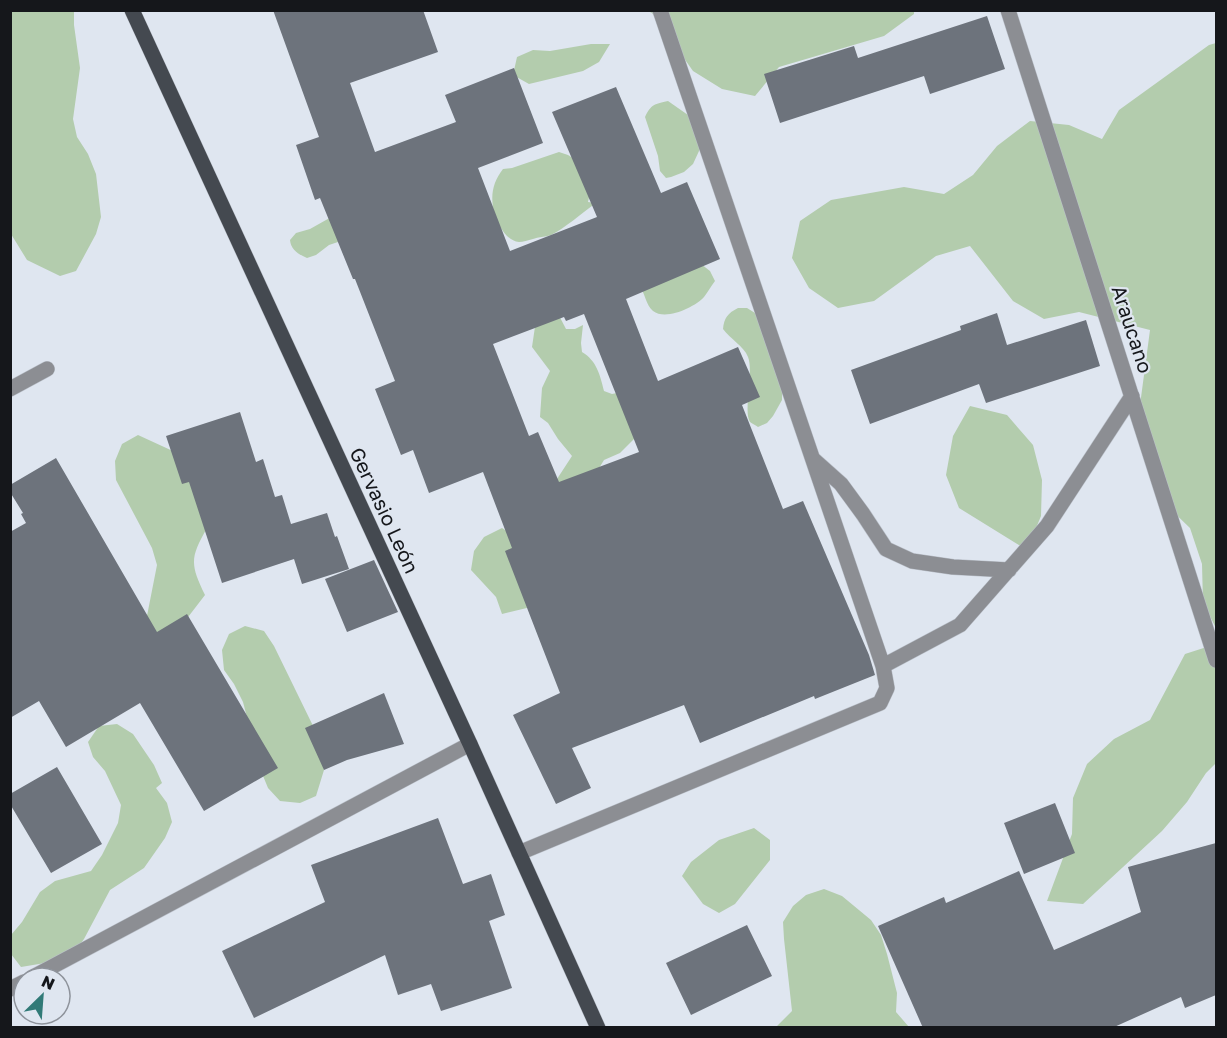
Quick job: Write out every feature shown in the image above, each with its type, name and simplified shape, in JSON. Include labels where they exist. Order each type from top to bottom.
[{"type":"main road","name":"Gervasio León","points":[[132,10],[470,744],[598,1028]]},
{"type":"street","points":[[519,853],[880,703],[887,688],[883,666],[660,10]]},
{"type":"street","name":"Araucano","points":[[1008,10],[1216,660]]},
{"type":"street","points":[[10,389],[47,369]]},
{"type":"street","points":[[883,666],[960,625],[1047,526],[1132,396]]},
{"type":"street","points":[[811,457],[841,484],[886,549],[912,561],[953,567],[1009,570]]},
{"type":"street","points":[[54,966],[470,744]]},
{"type":"green space","points":[[11,10],[74,11],[80,68],[73,119],[77,137],[88,154],[96,174],[101,217],[96,234],[76,271],[60,276],[27,260],[11,234]]},
{"type":"green space","points":[[648,11],[914,11],[914,14],[884,36],[779,67],[755,96],[722,89],[693,71],[652,13]]},
{"type":"green space","points":[[1216,43],[1216,628],[1203,603],[1202,564],[1190,528],[1163,502],[1136,435],[1150,330],[1079,312],[1044,319],[1013,301],[970,246],[936,256],[874,301],[838,308],[809,288],[792,258],[800,221],[831,200],[904,187],[944,194],[973,175],[997,146],[1030,121],[1069,125],[1102,139],[1119,110],[1209,45]]},
{"type":"green space","points":[[591,44],[610,44],[599,62],[583,71],[529,84],[513,75],[517,57],[533,50],[550,51]]},
{"type":"green space","points":[[668,101],[688,115],[699,144],[699,151],[693,164],[684,172],[666,178],[660,171],[658,156],[645,117],[654,105]]},
{"type":"green space","points":[[559,152],[576,160],[590,193],[588,202],[596,203],[551,235],[522,242],[514,241],[503,231],[494,212],[492,194],[497,179],[503,169]]},
{"type":"green space","points":[[342,211],[344,240],[329,245],[316,255],[307,258],[293,249],[290,240],[296,233],[310,229]]},
{"type":"green space","points":[[701,264],[710,271],[715,281],[700,301],[672,314],[659,314],[651,309],[640,286]]},
{"type":"green space","points":[[553,304],[566,329],[575,329],[583,325],[582,352],[594,364],[604,391],[612,394],[622,392],[641,432],[620,453],[604,460],[590,483],[525,495],[557,479],[572,456],[548,423],[540,417],[542,388],[550,371],[532,347],[536,320]]},
{"type":"green space","points":[[738,308],[747,308],[755,313],[766,330],[782,389],[782,400],[773,416],[767,423],[758,427],[750,422],[748,417],[750,364],[748,357],[723,329],[727,316]]},
{"type":"green space","points":[[970,406],[1007,415],[1033,445],[1042,480],[1041,516],[1027,550],[959,508],[946,475],[953,436]]},
{"type":"green space","points":[[138,435],[188,458],[207,528],[197,547],[194,561],[205,595],[185,621],[153,637],[146,621],[157,565],[152,548],[116,480],[115,461],[122,444]]},
{"type":"green space","points":[[502,528],[517,538],[531,607],[502,614],[496,597],[471,570],[474,551],[484,537]]},
{"type":"green space","points":[[245,626],[264,631],[274,646],[316,732],[324,770],[316,796],[300,803],[280,801],[268,788],[261,771],[243,702],[224,670],[222,650],[229,634]]},
{"type":"green space","points":[[1216,644],[1216,763],[1162,831],[1083,904],[1047,901],[1072,834],[1073,798],[1087,764],[1114,739],[1150,720],[1185,654]]},
{"type":"green space","points":[[117,724],[133,734],[154,765],[162,783],[156,788],[167,803],[172,822],[165,838],[144,868],[110,890],[84,939],[73,954],[57,961],[20,966],[11,954],[11,935],[22,922],[40,892],[55,881],[91,871],[118,823],[121,805],[105,771],[93,757],[88,742],[99,726]]},
{"type":"green space","points":[[754,828],[770,840],[770,860],[735,904],[719,913],[703,904],[682,876],[691,862],[719,840]]},
{"type":"green space","points":[[824,889],[842,896],[871,920],[881,935],[897,993],[896,1012],[909,1027],[776,1027],[792,1011],[783,922],[793,906],[806,895]]},
{"type":"building","points":[[273,10],[423,10],[438,52],[350,83],[375,152],[456,122],[445,95],[514,68],[543,143],[478,168],[510,251],[597,217],[552,112],[616,87],[661,193],[687,182],[720,259],[626,299],[658,381],[738,347],[760,397],[742,405],[783,509],[803,501],[869,655],[875,675],[815,699],[814,696],[700,743],[684,705],[572,748],[591,788],[556,804],[513,715],[560,693],[505,551],[512,548],[483,472],[429,493],[413,450],[401,455],[375,389],[395,381],[320,198],[315,200],[296,145],[319,137]],"holes":[[[584,314],[639,452],[559,482],[538,432],[529,436],[493,344],[564,317],[566,321]]]},
{"type":"building","points":[[987,16],[1005,69],[930,94],[924,76],[780,123],[764,74],[854,46],[858,58]]},
{"type":"building","points":[[997,313],[1007,345],[1086,320],[1100,366],[986,403],[979,384],[870,424],[851,370],[961,330],[960,326]]},
{"type":"building","points":[[240,412],[256,462],[263,459],[275,497],[282,495],[291,524],[327,513],[349,569],[302,584],[294,559],[222,583],[189,482],[182,484],[166,436]]},
{"type":"building","points":[[56,458],[157,632],[187,614],[278,768],[204,811],[140,703],[66,747],[39,701],[10,718],[10,532],[26,523],[21,514],[23,513],[10,492],[10,485]]},
{"type":"building","points":[[374,560],[398,612],[347,632],[325,579]]},
{"type":"building","points":[[384,693],[404,744],[347,760],[324,770],[305,728]]},
{"type":"building","points":[[57,767],[102,844],[51,873],[10,804],[10,794]]},
{"type":"building","points":[[1055,803],[1075,853],[1024,874],[1004,823]]},
{"type":"building","points":[[438,818],[463,884],[491,874],[505,915],[489,921],[512,988],[441,1011],[431,984],[398,995],[385,955],[254,1018],[222,951],[325,902],[311,865]]},
{"type":"building","points":[[1216,843],[1216,995],[1185,1008],[1181,997],[1112,1028],[923,1028],[878,926],[944,897],[946,903],[1019,871],[1054,950],[1141,912],[1128,867]]},
{"type":"building","points":[[747,925],[772,976],[691,1015],[666,963]]}]
